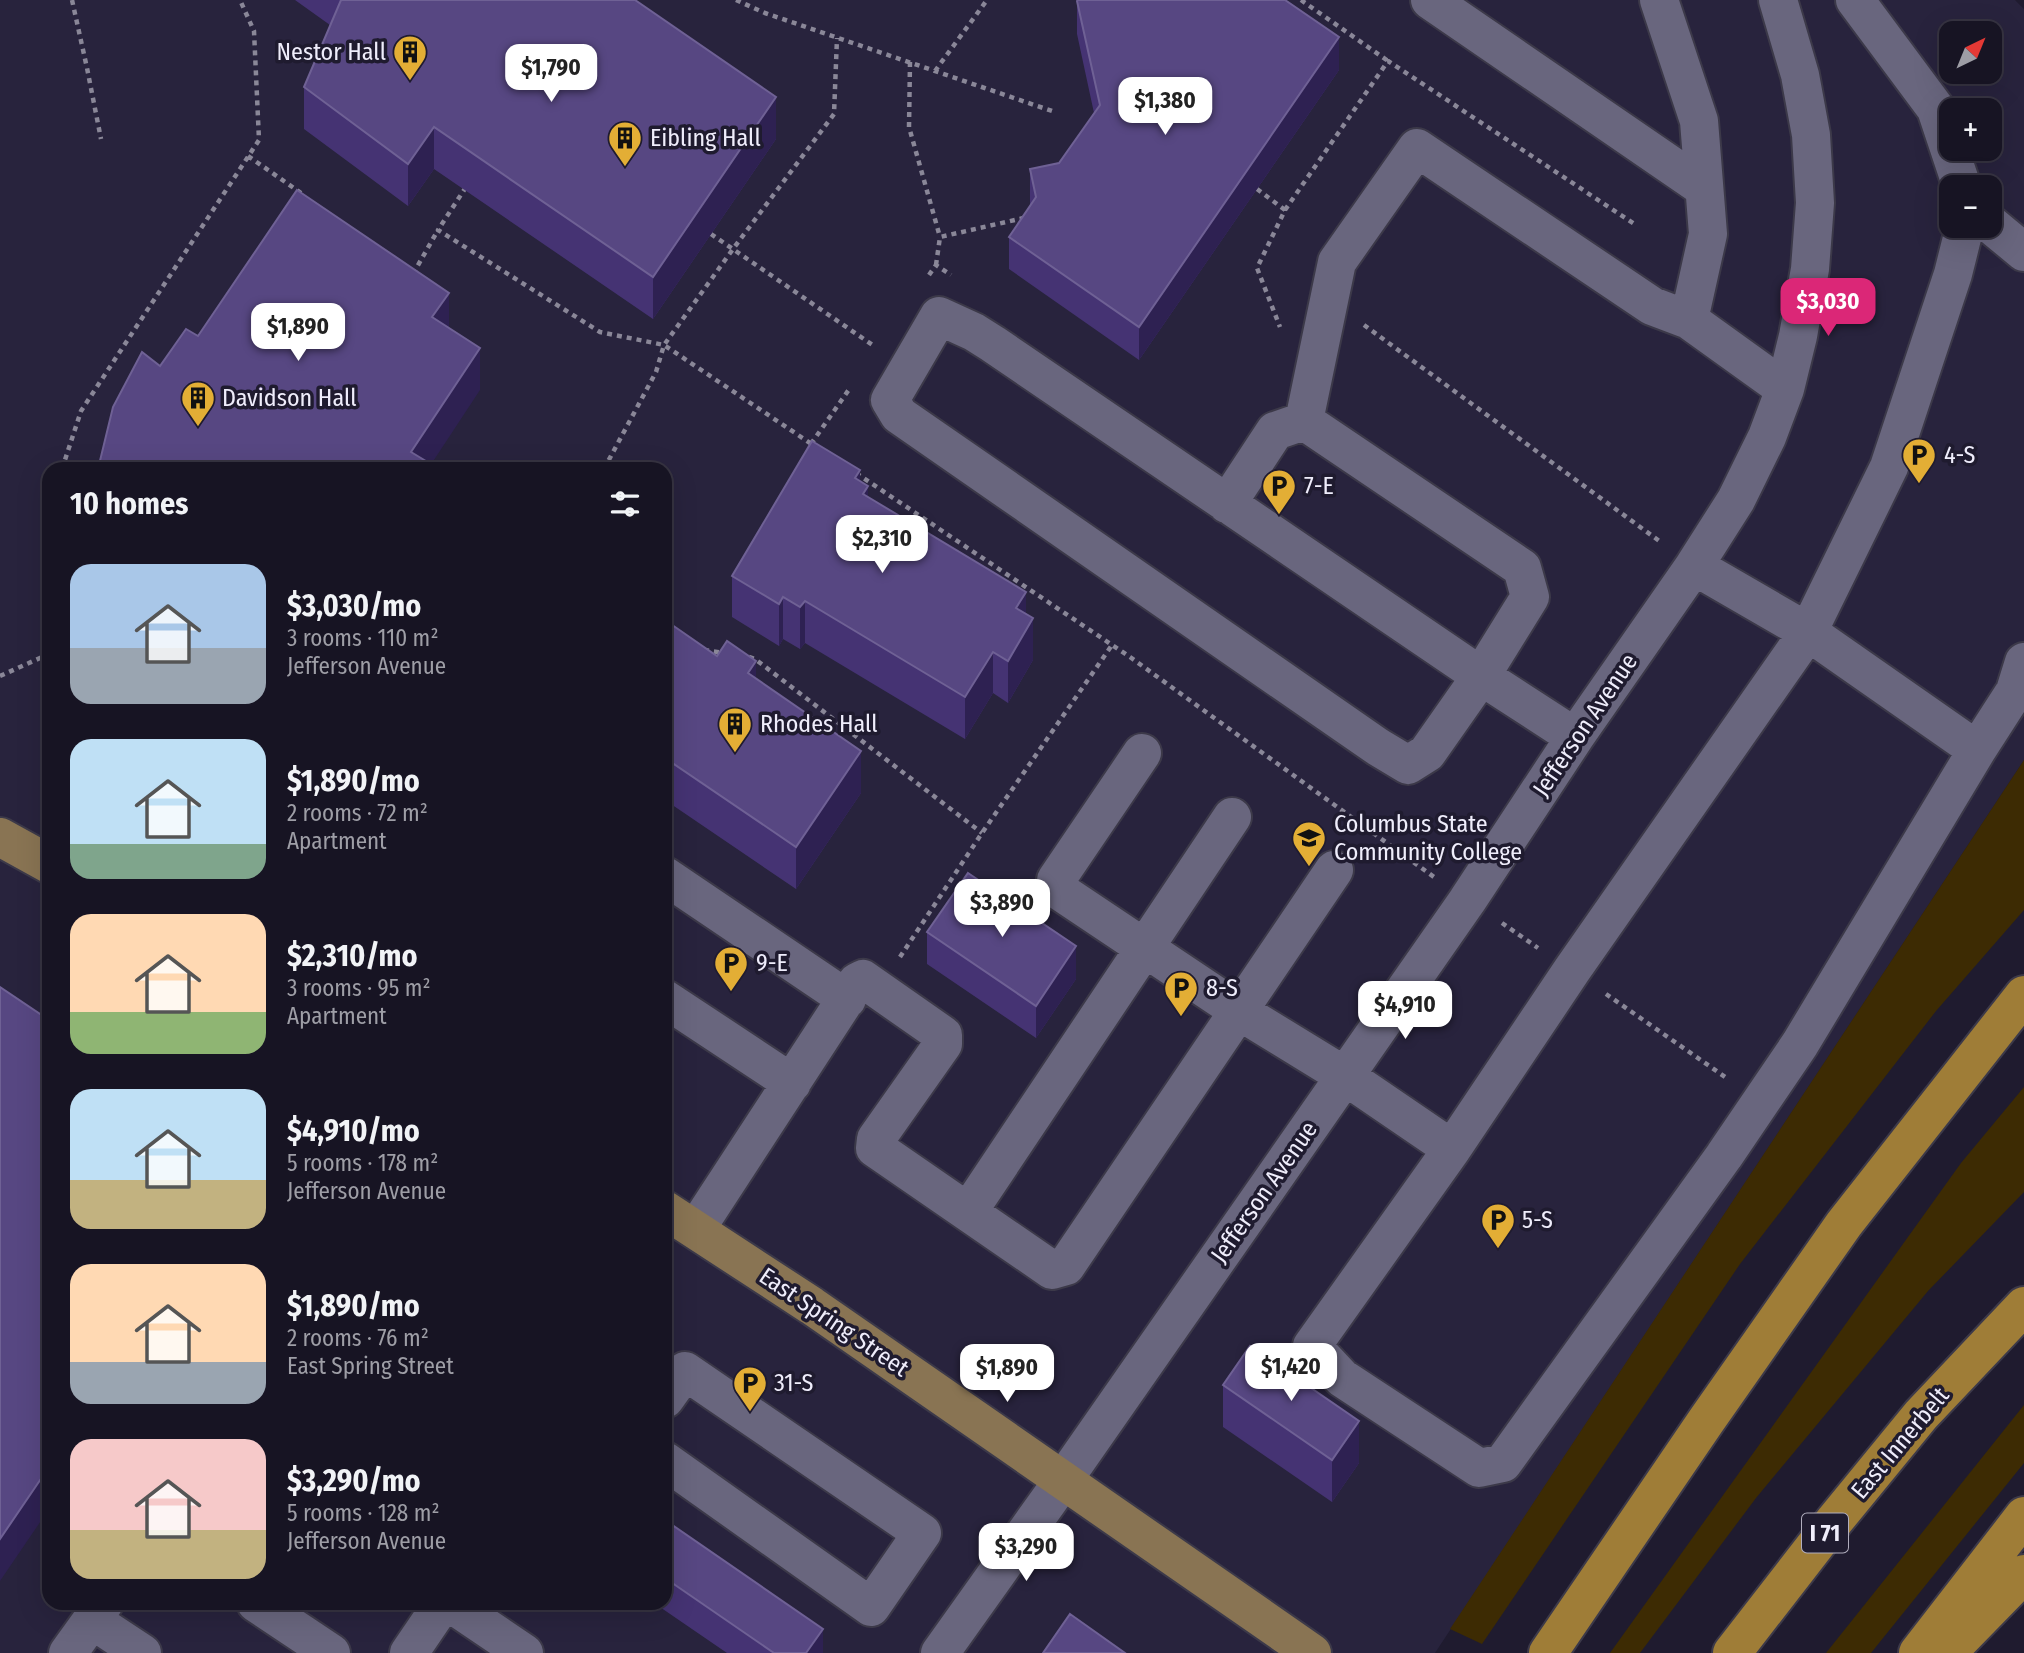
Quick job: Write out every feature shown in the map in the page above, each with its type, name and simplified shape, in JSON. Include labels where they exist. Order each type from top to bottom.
[{"type":"highway","points":[[1548,1653],[1844,1224],[2024,995]]},
{"type":"highway","name":"East Innerbelt","points":[[1732,1653],[1921,1415],[2024,1306]]},
{"type":"highway","points":[[1918,1653],[2024,1516]]},
{"type":"highway","points":[[1947,1653],[2024,1574]]},
{"type":"main road","points":[[0,837],[42,860]]},
{"type":"main road","name":"East Spring Street","points":[[680,1219],[1064,1479],[1312,1653]]},
{"type":"street","points":[[1430,0],[1704,188]]},
{"type":"street","points":[[1659,0],[1699,121],[1707,234],[1689,320]]},
{"type":"street","name":"Jefferson Avenue","points":[[940,1653],[1467,901],[1736,500],[1767,437],[1785,389],[1810,269],[1815,203],[1811,135],[1800,75],[1778,0]]},
{"type":"street","points":[[1855,0],[1936,109],[1958,175]]},
{"type":"street","points":[[1304,421],[1337,262],[1417,148],[1652,306],[1689,320],[1785,389]]},
{"type":"street","points":[[2002,234],[2024,252]]},
{"type":"street","points":[[1962,238],[1953,274],[1889,467],[1808,632],[1572,970],[1452,1149],[1312,1346],[1342,1378],[1479,1468],[1503,1463],[1724,1156],[1800,1044],[2015,691],[2024,662]]},
{"type":"street","points":[[1304,421],[1522,568],[1530,597],[1481,676],[1427,753],[1408,765],[1378,747],[899,415],[890,400],[939,316],[974,332],[1481,676],[1575,737]]},
{"type":"street","points":[[1227,504],[1275,431],[1304,421]]},
{"type":"street","points":[[1694,566],[1808,632],[1977,750]]},
{"type":"street","points":[[1142,752],[1056,880],[1058,890],[1239,1011],[1345,1076],[1452,1149]]},
{"type":"street","points":[[968,1212],[1232,817]]},
{"type":"street","points":[[672,880],[862,994],[943,1035],[943,1044],[876,1139],[875,1148],[1052,1270],[1066,1266],[1334,870]]},
{"type":"street","points":[[680,1219],[862,994]]},
{"type":"street","points":[[672,1004],[792,1083]]},
{"type":"street","points":[[672,1389],[685,1371],[922,1533],[871,1606],[672,1466]]},
{"type":"street","points":[[266,1610],[331,1653]]},
{"type":"street","points":[[410,1653],[438,1610]]},
{"type":"street","points":[[460,1610],[524,1653]]},
{"type":"street","points":[[68,1653],[98,1611],[142,1653]]},
{"type":"path","points":[[72,0],[101,139]]},
{"type":"path","points":[[64,462],[81,411],[259,140],[254,31],[240,0]]},
{"type":"path","points":[[736,0],[765,13],[1052,111]]},
{"type":"path","points":[[935,71],[987,0]]},
{"type":"path","points":[[1301,0],[1388,61]]},
{"type":"path","points":[[608,462],[656,372],[664,345],[834,114],[837,38]]},
{"type":"path","points":[[910,62],[909,127],[940,237],[936,265],[929,275]]},
{"type":"path","points":[[248,156],[304,195]]},
{"type":"path","points":[[403,267],[414,274],[468,184]]},
{"type":"path","points":[[1257,189],[1285,210],[1257,268],[1280,328]]},
{"type":"path","points":[[940,237],[1033,215]]},
{"type":"path","points":[[438,230],[600,332],[664,345],[822,451]]},
{"type":"path","points":[[711,234],[878,348]]},
{"type":"path","points":[[936,265],[959,280]]},
{"type":"path","points":[[1318,349],[1362,323],[1694,566]]},
{"type":"path","points":[[811,444],[856,380]]},
{"type":"path","points":[[846,467],[1112,645],[1467,901],[1730,1080]]},
{"type":"path","points":[[862,994],[982,833],[1112,645]]},
{"type":"path","points":[[704,650],[730,654]]},
{"type":"path","points":[[743,656],[755,659],[982,833]]},
{"type":"path","points":[[0,676],[42,657]]},
{"type":"shaded area","name":"Columbus State Community College","points":[[0,0],[2015,0],[2024,9],[2024,760],[1435,1653],[0,1653]]},
{"type":"shaded area","points":[[2024,760],[2024,910],[1936,1011],[1740,1264],[1482,1644],[1450,1629]]},
{"type":"shaded area","points":[[2024,1087],[2024,1192],[1928,1291],[1756,1498],[1640,1653],[1610,1653],[1961,1163]]},
{"type":"shaded area","points":[[2024,1405],[2024,1463],[1871,1653],[1826,1653]]},
{"type":"building","points":[[341,0],[635,0],[776,97],[653,277],[434,127],[408,164],[304,87]]},
{"type":"building","points":[[1078,0],[1285,0],[1339,37],[1139,327],[1009,237],[1036,197],[1030,169],[1059,163],[1100,105]]},
{"type":"building","points":[[297,190],[449,293],[432,317],[480,348],[411,452],[427,462],[100,462],[113,407],[142,352],[160,366],[186,329],[198,336]]},
{"type":"building","points":[[812,441],[860,470],[855,478],[868,486],[863,494],[1026,592],[1016,608],[1033,618],[1008,661],[993,652],[965,697],[805,601],[800,607],[783,597],[779,604],[732,576]]},
{"type":"building","name":"Rhodes Hall","points":[[672,625],[717,656],[727,641],[756,661],[748,673],[861,751],[796,847],[672,763]]},
{"type":"building","points":[[968,873],[1076,946],[1036,1006],[927,932]]},
{"type":"building","points":[[0,987],[42,1015],[42,1477],[0,1539]]},
{"type":"building","points":[[1250,1346],[1359,1421],[1332,1460],[1223,1385]]},
{"type":"building","points":[[672,1525],[823,1629],[806,1653],[774,1653],[672,1583]]},
{"type":"building","points":[[1070,1614],[1125,1653],[1043,1653]]},
{"type":"place","name":"Nestor Hall","points":[[410,82]]},
{"type":"place","name":"Eibling Hall","points":[[625,168]]},
{"type":"place","name":"Davidson Hall","points":[[198,428]]},
{"type":"place","name":"4-S","points":[[1919,485]]},
{"type":"place","name":"7-E","points":[[1279,516]]},
{"type":"place","name":"Rhodes Hall","points":[[735,754]]},
{"type":"place","name":"Columbus State Community College","points":[[1309,868]]},
{"type":"place","name":"9-E","points":[[731,993]]},
{"type":"place","name":"8-S","points":[[1181,1018]]},
{"type":"place","name":"5-S","points":[[1498,1250]]},
{"type":"place","name":"31-S","points":[[750,1413]]}]
